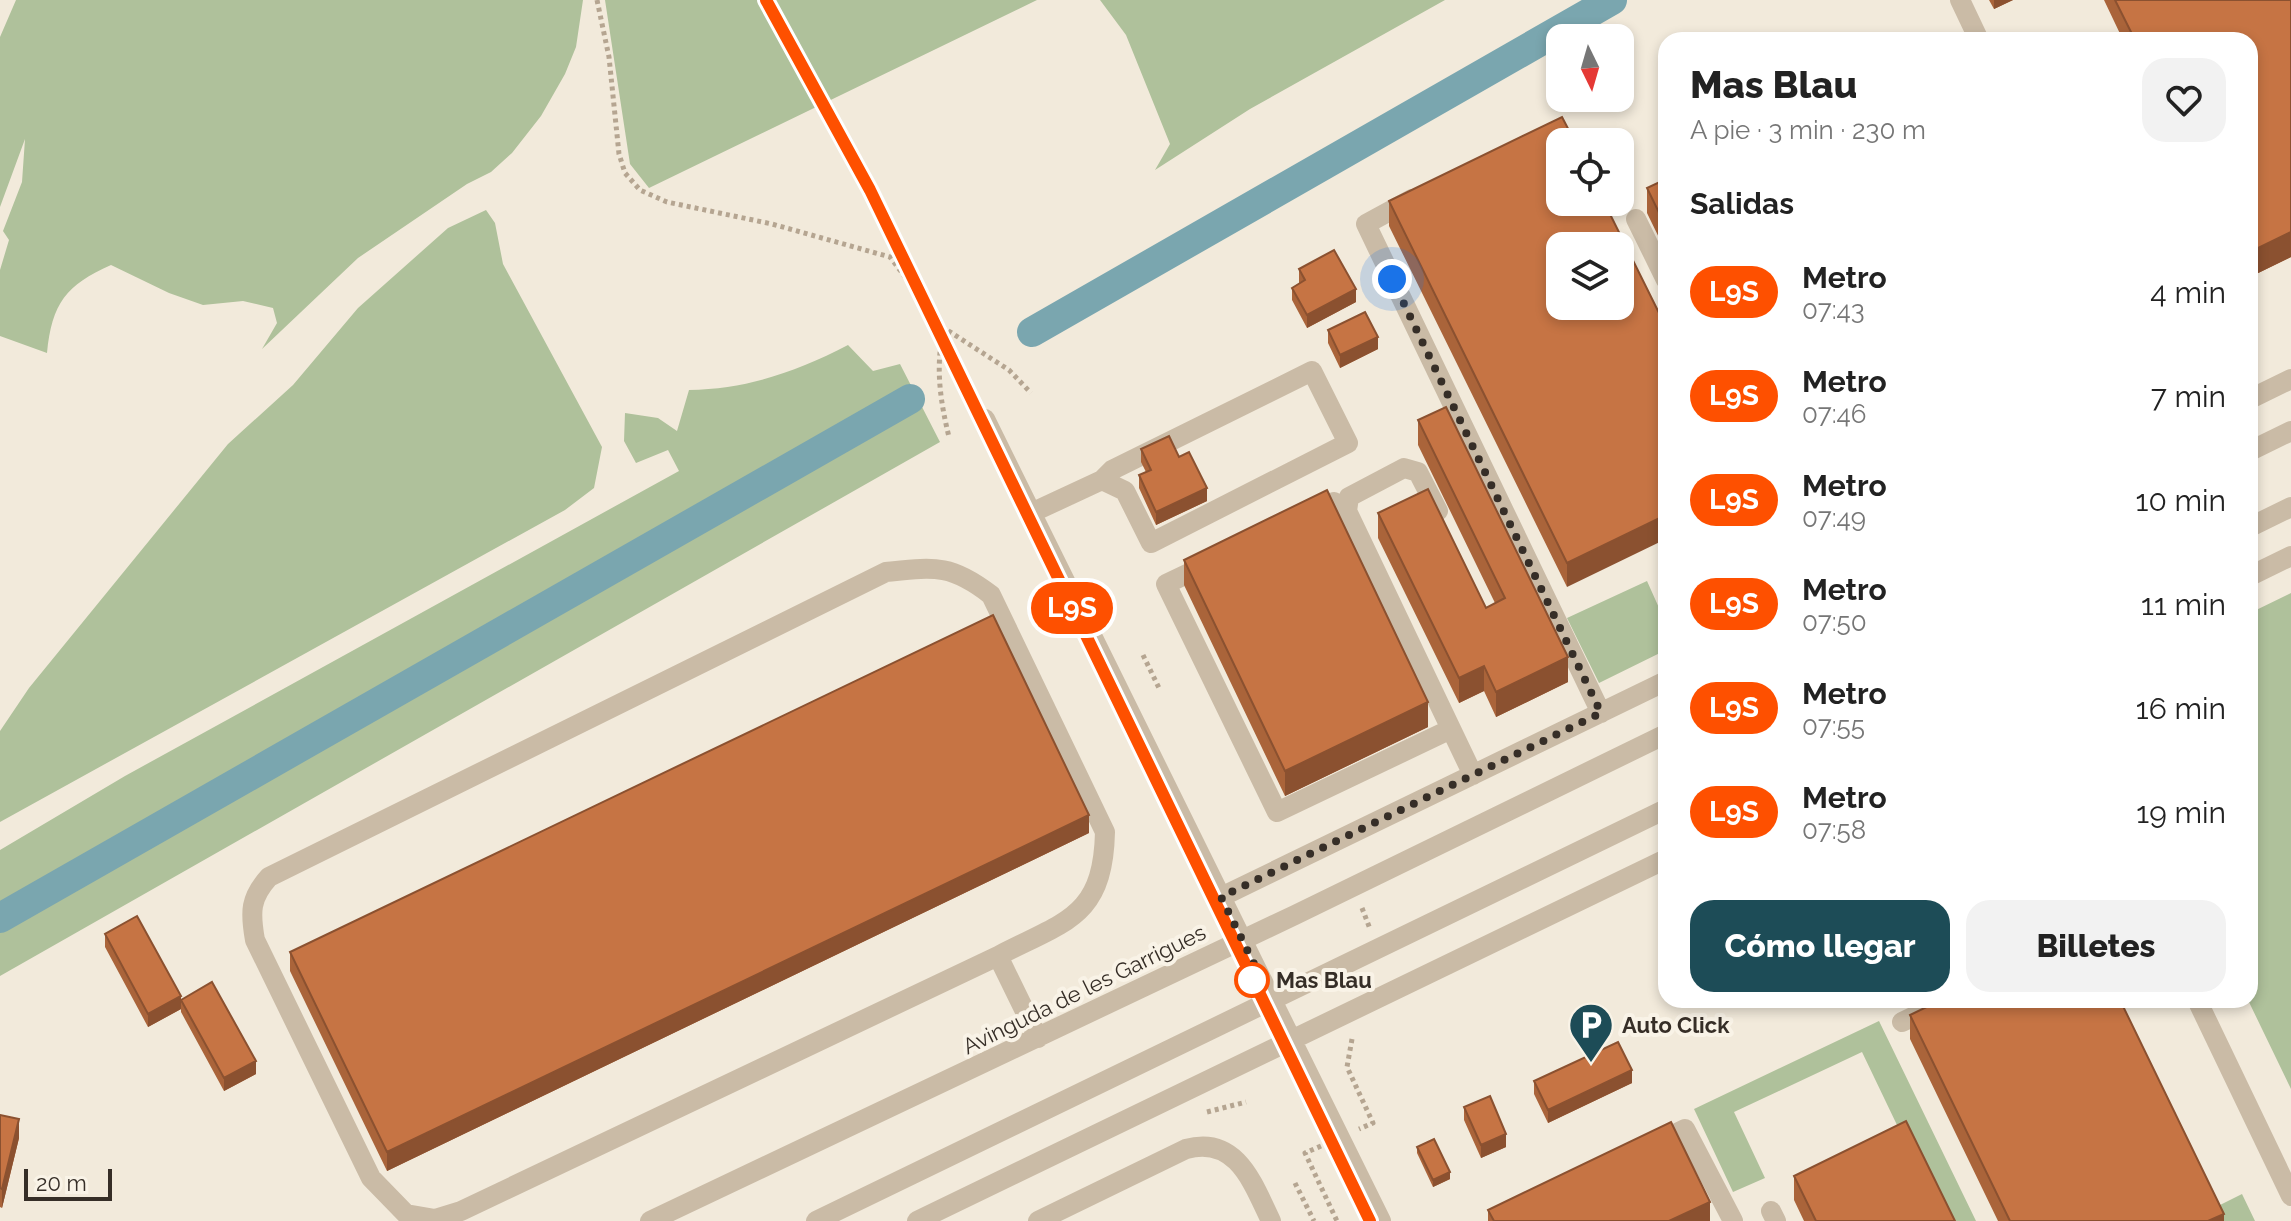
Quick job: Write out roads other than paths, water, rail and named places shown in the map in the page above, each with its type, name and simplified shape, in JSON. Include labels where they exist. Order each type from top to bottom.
[{"type":"street","points":[[1960,0],[1975,32]]},
{"type":"street","points":[[1436,187],[1366,224],[1601,713]]},
{"type":"street","points":[[1636,219],[1658,264]]},
{"type":"street","points":[[1031,513],[1096,483],[1112,470],[1312,371],[1348,443],[1151,543],[1125,491],[1096,483]]},
{"type":"street","points":[[2258,395],[2291,379]]},
{"type":"street","points":[[985,419],[1381,1221]]},
{"type":"street","points":[[2258,447],[2291,431]]},
{"type":"street","points":[[1347,511],[1349,497],[1404,468],[1418,472],[1445,526]]},
{"type":"street","points":[[1292,522],[1334,502],[1347,511],[1473,775]]},
{"type":"street","points":[[2258,523],[2291,507]]},
{"type":"street","points":[[1222,556],[1166,584],[1277,812],[1451,729]]},
{"type":"street","points":[[2258,572],[2291,556]]},
{"type":"street","points":[[928,568],[963,574],[991,595],[1105,832],[1104,865],[1094,895],[1072,917],[998,956],[461,1211],[435,1219],[406,1214],[371,1178],[255,940],[250,913],[254,894],[269,877],[886,572],[928,568]]},
{"type":"street","name":"Avinguda de les Garrigues","points":[[1221,897],[1658,685]]},
{"type":"street","name":"Avinguda de les Garrigues","points":[[650,1221],[1038,1038],[1658,738]]},
{"type":"street","points":[[816,1221],[1658,813]]},
{"type":"street","points":[[917,1221],[1658,863]]},
{"type":"street","points":[[998,956],[1038,1038]]},
{"type":"street","points":[[1902,1022],[1931,1008]]},
{"type":"street","points":[[2201,1008],[2291,1196]]},
{"type":"street","points":[[1630,1156],[1685,1129],[1733,1221]]},
{"type":"street","points":[[1038,1221],[1186,1149],[1202,1146],[1217,1148],[1238,1161],[1271,1221]]},
{"type":"waterway","points":[[1032,332],[1612,0]]},
{"type":"waterway","points":[[0,918],[910,399]]},
{"type":"metro line","name":"L9S","points":[[766,0],[870,190],[1370,1221]]},
{"type":"place","name":"Mas Blau","points":[[1252,980]]},
{"type":"place","name":"Auto Click","points":[[1591,1064]]}]
